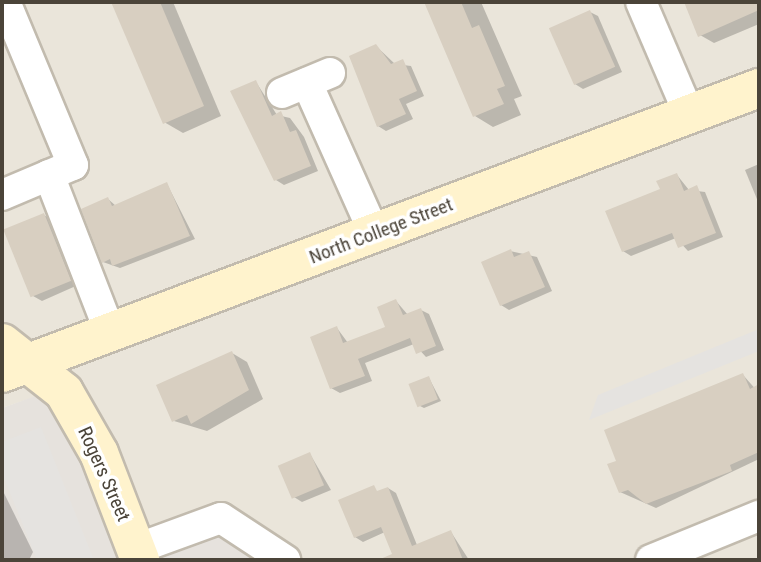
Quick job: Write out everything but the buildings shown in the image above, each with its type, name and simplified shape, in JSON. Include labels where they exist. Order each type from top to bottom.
[{"type":"main road","name":"North College Street","points":[[12,359],[110,332],[759,88]]},
{"type":"main road","name":"Rogers Street","points":[[12,359],[64,392],[99,453],[138,555]]},
{"type":"street","points":[[2,195],[73,165],[5,2]]},
{"type":"street","points":[[641,2],[689,114]]},
{"type":"street","points":[[307,83],[375,234]]},
{"type":"street","points":[[49,176],[110,332]]},
{"type":"street","points":[[651,560],[759,516]]},
{"type":"street","points":[[138,555],[221,518],[285,560]]},
{"type":"shaded area","points":[[2,2],[759,2],[759,560],[281,560],[135,551],[55,390],[2,408]]},
{"type":"shaded area","points":[[759,329],[759,351],[589,420],[598,395]]},
{"type":"shaded area","points":[[55,389],[135,551],[220,519],[281,560],[2,560],[2,408]]},
{"type":"shaded area","points":[[41,427],[94,560],[37,560],[2,473],[2,442]]}]
